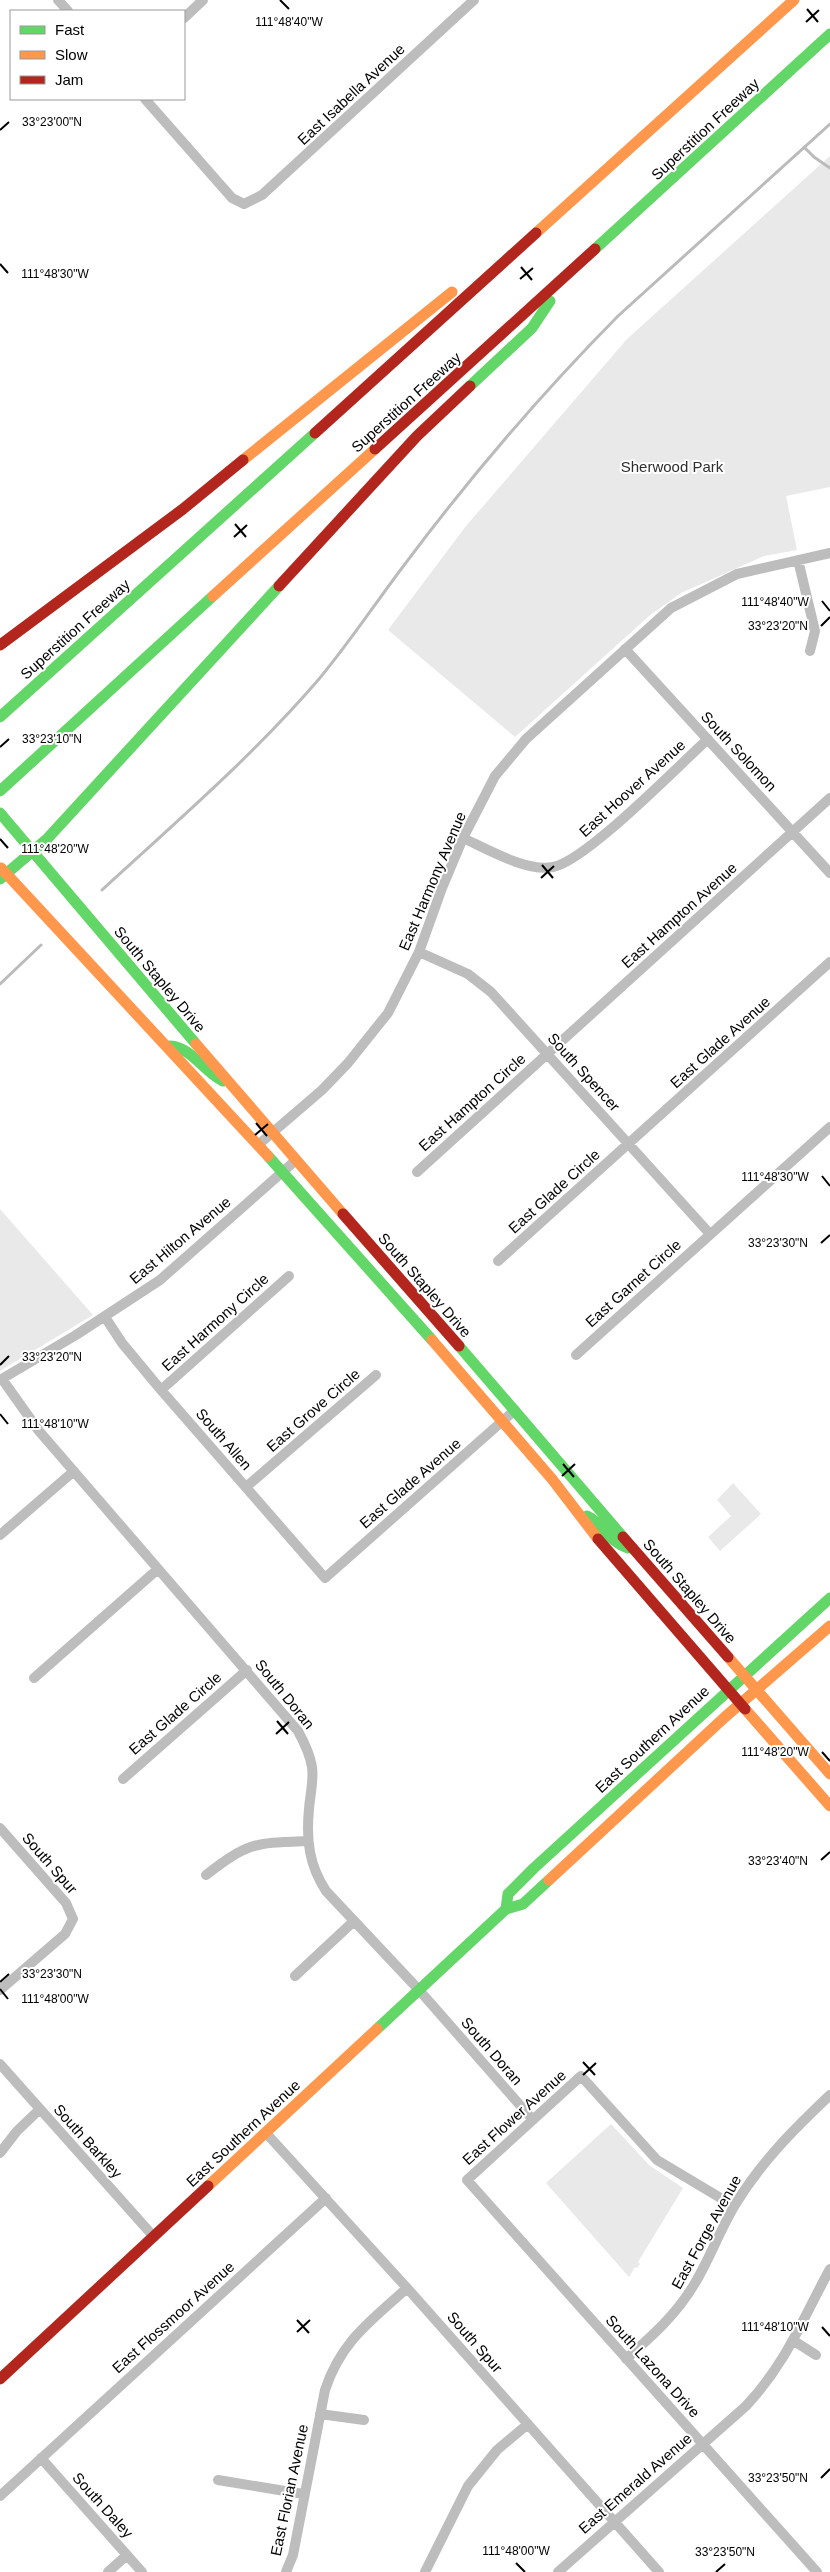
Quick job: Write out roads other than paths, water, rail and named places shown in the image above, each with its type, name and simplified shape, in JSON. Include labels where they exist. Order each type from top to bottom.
[{"type":"main road","name":"Superstition Freeway","points":[[0,717],[794,0]]},
{"type":"main road","name":"Superstition Freeway","points":[[0,791],[568,275],[830,34]]},
{"type":"main road","points":[[0,645],[183,509],[298,419],[642,138]]},
{"type":"main road","points":[[2,873],[34,851],[417,436],[532,328],[568,275]]},
{"type":"main road","name":"South Stapley Drive","points":[[0,814],[34,851],[185,1033],[516,1410],[633,1550],[830,1774]]},
{"type":"main road","name":"South Stapley Drive","points":[[2,873],[128,1003],[258,1144],[503,1421],[584,1519],[616,1562],[830,1806]]},
{"type":"main road","points":[[128,1003],[141,1004],[171,1035],[185,1033]]},
{"type":"main road","points":[[169,1047],[182,1048],[210,1075],[228,1082]]},
{"type":"main road","points":[[584,1519],[590,1516],[616,1544],[633,1550]]},
{"type":"main road","name":"East Southern Avenue","points":[[506,1909],[508,1894],[743,1675],[830,1598]]},
{"type":"main road","name":"East Southern Avenue","points":[[0,2378],[506,1909],[523,1904],[740,1704],[830,1626]]},
{"type":"main road","points":[[544,1884],[549,1872],[578,1837],[577,1828]]},
{"type":"street","points":[[58,0],[67,10]]},
{"type":"street","points":[[185,17],[203,0]]},
{"type":"street","name":"East Isabella Avenue","points":[[146,100],[232,198],[244,204],[262,196],[474,0]]},
{"type":"street","name":"East Harmony Avenue","points":[[258,1144],[322,1090],[369,1040],[389,1010],[419,952],[442,888],[463,838],[495,776],[522,743],[671,608],[737,574],[830,553]]},
{"type":"street","points":[[798,560],[815,631],[810,651]]},
{"type":"street","name":"South Solomon","points":[[625,649],[830,872]]},
{"type":"street","name":"East Hoover Avenue","points":[[463,838],[524,865],[553,867],[587,849],[708,739]]},
{"type":"street","name":"East Hampton Avenue","points":[[547,1054],[830,798]]},
{"type":"street","name":"South Spencer","points":[[419,952],[468,974],[497,999],[710,1234]]},
{"type":"street","name":"East Glade Avenue","points":[[629,1144],[830,962]]},
{"type":"street","name":"East Hampton Circle","points":[[417,1172],[547,1054]]},
{"type":"street","name":"East Garnet Circle","points":[[576,1355],[830,1127]]},
{"type":"street","name":"East Glade Circle","points":[[498,1261],[629,1144]]},
{"type":"street","name":"East Hilton Avenue","points":[[1,1379],[105,1317],[160,1280],[296,1160]]},
{"type":"street","name":"East Harmony Circle","points":[[161,1390],[289,1276]]},
{"type":"street","name":"South Allen","points":[[105,1317],[122,1343],[161,1390],[325,1578]]},
{"type":"street","name":"East Grove Circle","points":[[246,1487],[376,1375]]},
{"type":"street","name":"South Doran","points":[[1,1379],[38,1430],[290,1719],[308,1752],[312,1768],[308,1841],[311,1863],[317,1877],[354,1921],[419,1990],[533,2120]]},
{"type":"street","name":"East Glade Avenue","points":[[325,1578],[516,1410]]},
{"type":"street","points":[[0,1535],[74,1471]]},
{"type":"street","points":[[34,1678],[158,1569]]},
{"type":"street","name":"East Glade Circle","points":[[123,1779],[247,1670]]},
{"type":"street","name":"South Spur","points":[[0,1829],[66,1903],[73,1919],[65,1934],[0,1990]]},
{"type":"street","points":[[206,1875],[245,1847],[258,1843],[308,1841]]},
{"type":"street","points":[[295,1976],[354,1921]]},
{"type":"street","name":"South Barkley","points":[[0,2064],[154,2237]]},
{"type":"street","name":"East Flower Avenue","points":[[467,2180],[581,2076],[657,2160],[734,2206]]},
{"type":"street","name":"East Forge Avenue","points":[[626,2359],[663,2326],[685,2300],[734,2206],[758,2171],[785,2138],[830,2095]]},
{"type":"street","points":[[0,2153],[17,2131],[40,2110]]},
{"type":"street","name":"South Spur","points":[[266,2133],[407,2288],[659,2572]]},
{"type":"street","name":"South Lazona Drive","points":[[467,2180],[817,2572]]},
{"type":"street","name":"East Flossmoor Avenue","points":[[0,2496],[326,2198]]},
{"type":"street","name":"East Emerald Avenue","points":[[558,2572],[746,2406],[769,2382],[794,2341],[830,2269]]},
{"type":"street","name":"East Florian Avenue","points":[[286,2572],[293,2555],[303,2494],[320,2414],[332,2370],[340,2354],[353,2338],[407,2288]]},
{"type":"street","points":[[794,2341],[816,2355]]},
{"type":"street","name":"East Florian Avenue","points":[[320,2414],[364,2420]]},
{"type":"street","points":[[426,2572],[468,2486],[498,2450],[528,2424]]},
{"type":"street","name":"South Daley","points":[[41,2458],[142,2572]]},
{"type":"street","points":[[218,2480],[303,2494]]},
{"type":"street","points":[[108,2572],[127,2555]]},
{"type":"waterway","points":[[102,890],[214,788],[294,707],[330,665],[394,578],[481,468],[534,405],[590,345],[618,316],[830,124]]},
{"type":"waterway","points":[[804,147],[830,168]]},
{"type":"waterway","points":[[0,984],[41,945]]},
{"type":"park label","name":"Sherwood Park","points":[[672,466]]}]
